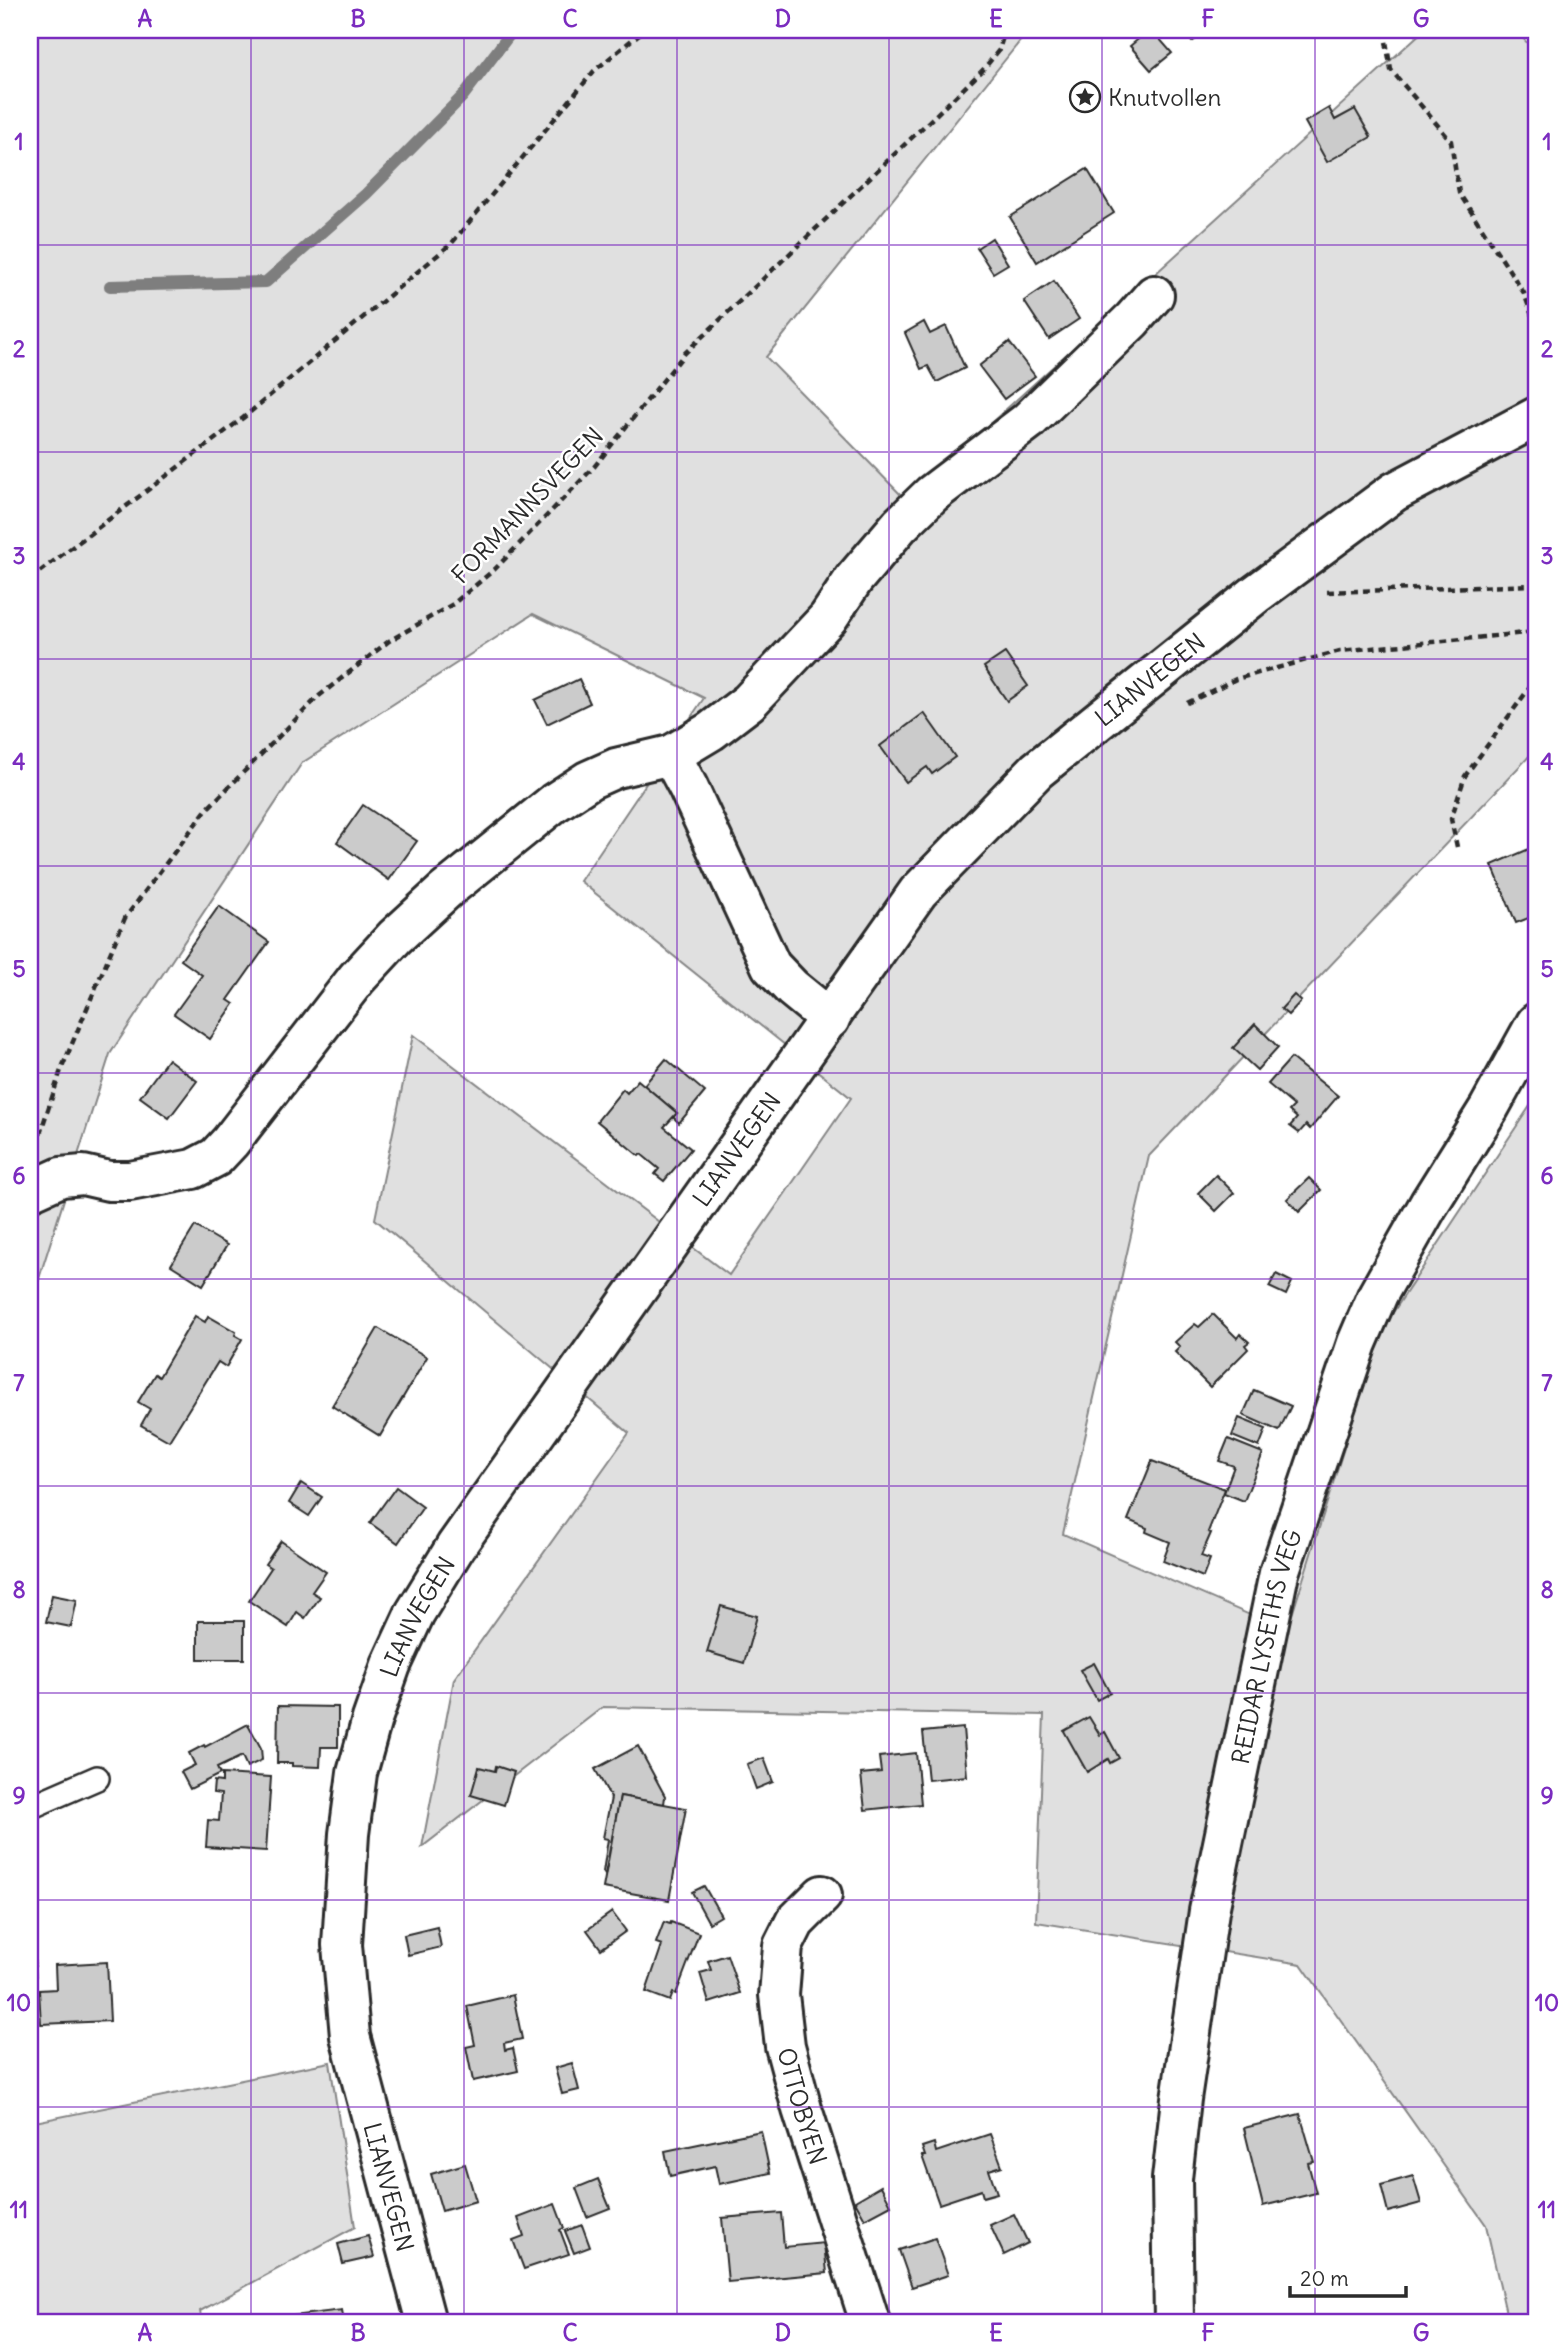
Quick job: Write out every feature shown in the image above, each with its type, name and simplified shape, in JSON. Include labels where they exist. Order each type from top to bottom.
[{"type":"street","points":[[30,1191],[61,1177],[83,1175],[109,1181],[130,1181],[193,1170],[216,1157],[357,978],[395,937],[445,891],[554,803],[589,780],[615,768],[671,755],[711,732],[749,702],[828,618],[854,579],[900,525],[932,494],[1028,421],[1122,330],[1154,295]]},
{"type":"street","name":"LIANVEGEN","points":[[426,2322],[353,2050],[342,1945],[349,1834],[357,1773],[391,1665],[415,1613],[456,1546],[918,891],[1037,770],[1245,603],[1394,492],[1536,417]]},
{"type":"street","points":[[671,755],[771,966],[792,988],[830,1019]]},
{"type":"street","name":"REIDAR LYSETHS VEG","points":[[1174,2322],[1172,2179],[1181,2099],[1209,1911],[1279,1573],[1353,1356],[1378,1294],[1429,1204],[1489,1108],[1536,1023]]},
{"type":"street","name":"OTTOBYEN","points":[[822,1895],[795,1922],[783,1946],[779,1995],[785,2046],[802,2109],[870,2322]]},
{"type":"lane","points":[[30,1807],[97,1778]]},
{"type":"path","points":[[30,579],[243,418],[452,243],[594,71],[645,30]]},
{"type":"path","name":"FORMANNSVEGEN","points":[[34,1152],[61,1070],[124,918],[206,810],[319,696],[389,641],[453,604],[495,569],[594,467],[685,353],[982,71],[999,50],[1005,30]]},
{"type":"path","points":[[1384,30],[1391,71],[1451,141],[1459,193],[1524,293],[1536,327]]},
{"type":"path","points":[[1323,592],[1536,586]]},
{"type":"path","points":[[1179,707],[1236,679],[1340,651],[1536,632]]},
{"type":"path","points":[[1457,847],[1451,819],[1465,776],[1536,679]]},
{"type":"shaded area","points":[[30,30],[1029,30],[766,357],[906,500],[1424,30],[1516,30],[1536,53],[1536,749],[1149,1156],[1063,1534],[1287,1631],[1380,1332],[1536,1097],[1536,2322],[1508,2322],[1486,2225],[1301,1964],[1036,1922],[1044,1715],[603,1707],[422,1847],[454,1679],[629,1433],[375,1219],[413,1035],[729,1275],[851,1098],[580,881],[704,698],[533,614],[302,763],[110,1054],[30,1307]]},
{"type":"shaded area","points":[[330,2062],[355,2227],[200,2311],[202,2322],[30,2322],[30,2123]]},
{"type":"building","points":[[1152,30],[1172,53],[1151,70],[1130,46]]},
{"type":"building","points":[[1182,30],[1208,30],[1192,42]]},
{"type":"building","points":[[1329,108],[1335,120],[1355,109],[1371,137],[1327,162],[1305,122]]},
{"type":"building","points":[[1087,169],[1114,213],[1037,262],[1010,217]]},
{"type":"building","points":[[992,238],[1008,264],[993,273],[977,248]]},
{"type":"building","points":[[1054,281],[1079,319],[1049,339],[1024,301]]},
{"type":"building","points":[[924,322],[930,334],[946,326],[965,368],[937,382],[928,366],[921,369],[905,333]]},
{"type":"building","points":[[1009,342],[1035,376],[1004,399],[979,366]]},
{"type":"building","points":[[1005,653],[1028,686],[1007,701],[984,667]]},
{"type":"building","points":[[579,679],[590,703],[547,724],[535,700]]},
{"type":"building","points":[[924,713],[955,757],[932,774],[927,767],[906,782],[880,746]]},
{"type":"building","points":[[363,805],[417,841],[389,880],[337,842]]},
{"type":"building","points":[[1536,846],[1536,915],[1516,923],[1492,865]]},
{"type":"building","points":[[219,906],[269,942],[228,1000],[234,1004],[210,1039],[174,1014],[202,975],[181,960]]},
{"type":"building","points":[[1294,995],[1301,1001],[1288,1015],[1281,1009]]},
{"type":"building","points":[[1255,1024],[1278,1047],[1257,1070],[1233,1048]]},
{"type":"building","points":[[1291,1058],[1338,1096],[1310,1129],[1306,1125],[1299,1133],[1290,1126],[1297,1118],[1289,1111],[1294,1106],[1268,1084]]},
{"type":"building","points":[[168,1059],[197,1081],[169,1118],[140,1097]]},
{"type":"building","points":[[666,1059],[705,1092],[679,1123],[673,1117],[677,1113],[644,1085]]},
{"type":"building","points":[[638,1080],[677,1113],[664,1127],[691,1149],[664,1181],[655,1174],[659,1169],[597,1121],[623,1089],[627,1093]]},
{"type":"building","points":[[1216,1175],[1234,1193],[1216,1211],[1198,1193]]},
{"type":"building","points":[[1309,1178],[1321,1190],[1299,1212],[1287,1199]]},
{"type":"building","points":[[195,1226],[227,1245],[203,1285],[171,1265]]},
{"type":"building","points":[[1276,1274],[1292,1282],[1286,1295],[1269,1287]]},
{"type":"building","points":[[1213,1314],[1237,1338],[1240,1334],[1249,1342],[1245,1345],[1248,1349],[1210,1387],[1175,1352],[1180,1347],[1175,1342],[1195,1324],[1199,1327]]},
{"type":"building","points":[[195,1316],[205,1322],[208,1316],[236,1332],[235,1335],[242,1339],[226,1367],[218,1362],[169,1441],[141,1425],[150,1409],[138,1402],[155,1374],[159,1377]]},
{"type":"building","points":[[378,1328],[427,1357],[380,1436],[332,1406]]},
{"type":"building","points":[[1254,1390],[1291,1406],[1279,1431],[1243,1415]]},
{"type":"building","points":[[1239,1418],[1266,1429],[1259,1447],[1232,1436]]},
{"type":"building","points":[[1228,1439],[1263,1453],[1244,1501],[1224,1493],[1234,1466],[1219,1461]]},
{"type":"building","points":[[1152,1461],[1225,1489],[1201,1556],[1210,1559],[1203,1577],[1163,1561],[1170,1542],[1146,1532],[1147,1528],[1128,1520]]},
{"type":"building","points":[[301,1483],[322,1497],[309,1516],[289,1503]]},
{"type":"building","points":[[396,1487],[423,1507],[398,1543],[370,1523]]},
{"type":"building","points":[[281,1541],[326,1572],[312,1592],[320,1597],[305,1618],[297,1612],[288,1627],[249,1601],[271,1568],[265,1564]]},
{"type":"building","points":[[52,1595],[77,1600],[71,1627],[46,1622]]},
{"type":"building","points":[[721,1606],[757,1616],[744,1663],[707,1652]]},
{"type":"building","points":[[198,1621],[244,1621],[244,1659],[198,1659]]},
{"type":"building","points":[[1094,1663],[1110,1693],[1097,1700],[1080,1670]]},
{"type":"building","points":[[278,1706],[338,1707],[338,1747],[321,1747],[320,1767],[277,1763]]},
{"type":"building","points":[[1089,1717],[1100,1735],[1105,1732],[1119,1758],[1110,1763],[1108,1759],[1087,1772],[1064,1731]]},
{"type":"building","points":[[248,1724],[261,1748],[262,1760],[247,1767],[242,1756],[217,1768],[220,1774],[190,1789],[181,1772],[195,1765],[189,1753]]},
{"type":"building","points":[[963,1728],[967,1776],[928,1780],[923,1732]]},
{"type":"building","points":[[638,1746],[665,1796],[664,1804],[620,1796],[605,1875],[603,1872],[608,1839],[603,1838],[611,1798],[595,1769]]},
{"type":"building","points":[[916,1753],[921,1804],[865,1810],[861,1774],[881,1772],[879,1757]]},
{"type":"building","points":[[764,1758],[773,1782],[756,1789],[747,1764]]},
{"type":"building","points":[[496,1766],[514,1772],[504,1805],[471,1795],[479,1767],[495,1771]]},
{"type":"building","points":[[222,1774],[271,1777],[266,1851],[206,1847],[208,1820],[219,1821],[221,1794],[213,1793],[214,1781],[222,1782]]},
{"type":"building","points":[[620,1796],[686,1808],[669,1900],[603,1888]]},
{"type":"building","points":[[704,1886],[721,1916],[709,1923],[692,1892]]},
{"type":"building","points":[[612,1912],[626,1931],[601,1949],[587,1930]]},
{"type":"building","points":[[32,1921],[36,1985],[30,1986],[30,1922]]},
{"type":"building","points":[[664,1922],[699,1933],[676,1994],[673,1993],[670,2001],[646,1992],[662,1945],[656,1943]]},
{"type":"building","points":[[437,1927],[441,1947],[408,1955],[404,1935]]},
{"type":"building","points":[[727,1955],[740,1993],[709,2003],[700,1973],[711,1970],[708,1961]]},
{"type":"building","points":[[107,1962],[110,2021],[41,2024],[39,1990],[56,1989],[55,1965]]},
{"type":"building","points":[[513,1995],[522,2039],[504,2043],[505,2050],[513,2048],[518,2071],[473,2081],[466,2047],[475,2045],[467,2006]]},
{"type":"building","points":[[572,2063],[579,2090],[562,2094],[555,2068]]},
{"type":"building","points":[[1300,2114],[1314,2162],[1308,2163],[1316,2193],[1263,2206],[1244,2128]]},
{"type":"building","points":[[761,2131],[770,2173],[719,2184],[715,2166],[670,2176],[665,2151]]},
{"type":"building","points":[[990,2134],[1002,2166],[989,2170],[997,2193],[983,2197],[981,2190],[939,2204],[922,2156],[925,2156],[922,2147],[934,2143],[936,2152]]},
{"type":"building","points":[[465,2164],[476,2201],[442,2211],[431,2174]]},
{"type":"building","points":[[1413,2176],[1421,2203],[1388,2212],[1381,2185]]},
{"type":"building","points":[[598,2179],[610,2208],[587,2217],[576,2188]]},
{"type":"building","points":[[881,2186],[891,2205],[865,2219],[855,2201]]},
{"type":"building","points":[[555,2204],[564,2228],[560,2230],[569,2254],[524,2269],[513,2240],[524,2236],[518,2218]]},
{"type":"building","points":[[781,2213],[784,2247],[824,2243],[827,2273],[728,2282],[722,2218]]},
{"type":"building","points":[[1014,2214],[1028,2243],[1004,2255],[990,2225]]},
{"type":"building","points":[[582,2225],[590,2247],[574,2253],[565,2231]]},
{"type":"building","points":[[368,2236],[374,2257],[343,2264],[338,2244]]},
{"type":"building","points":[[935,2238],[948,2275],[912,2287],[899,2250]]},
{"type":"building","points":[[342,2310],[344,2322],[293,2322],[292,2316]]},
{"type":"waterway","points":[[110,286],[266,282],[366,194],[463,96],[513,30]]},
{"type":"place","name":"Knutvollen","points":[[1085,97]]}]
